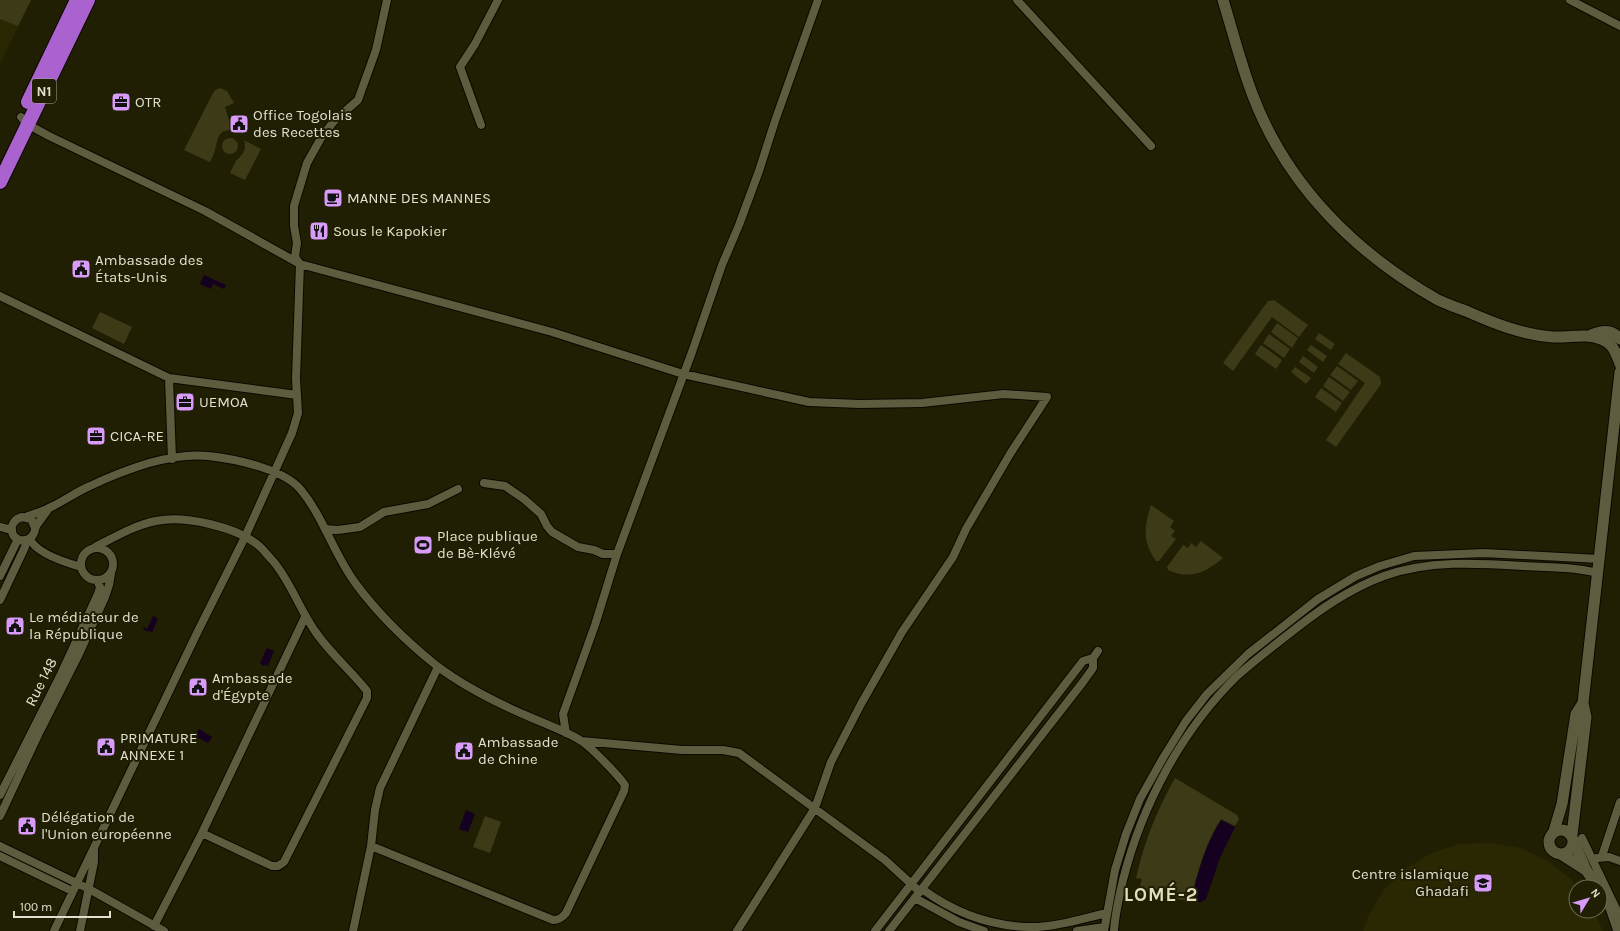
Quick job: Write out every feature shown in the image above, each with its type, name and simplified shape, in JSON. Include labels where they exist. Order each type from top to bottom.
[{"type":"highway","name":"N1","points":[[0,182],[24,121],[77,0]]},
{"type":"highway","name":"N1","points":[[0,160],[24,121],[88,0]]},
{"type":"main road","points":[[1223,0],[1252,94],[1274,141],[1299,181],[1349,236],[1390,270],[1440,300],[1514,330],[1553,337],[1588,336],[1601,339],[1612,345],[1620,364]]},
{"type":"main road","points":[[1588,336],[1605,331],[1612,332],[1620,339]]},
{"type":"main road","points":[[1561,854],[1568,852],[1576,839],[1586,717],[1583,703],[1620,372]]},
{"type":"main road","points":[[1583,703],[1576,714],[1566,766],[1562,804],[1554,831],[1550,837],[1549,845],[1553,851],[1561,854],[1586,870]]},
{"type":"main road","points":[[1554,831],[1566,830],[1576,839],[1586,870],[1592,879]]},
{"type":"main road","points":[[1608,903],[1619,931]]},
{"type":"street","points":[[54,931],[245,537],[292,433],[298,413],[296,379],[300,264],[295,256],[296,243],[294,206],[307,163],[321,138],[334,121],[358,100],[376,50],[387,0]]},
{"type":"street","points":[[480,125],[460,67],[475,44],[498,0]]},
{"type":"street","points":[[566,733],[563,714],[595,625],[618,554],[722,265],[739,225],[761,165],[818,0]]},
{"type":"street","points":[[1017,0],[1151,146]]},
{"type":"street","points":[[1570,0],[1620,26]]},
{"type":"street","points":[[24,121],[49,136],[205,211],[300,264],[552,332],[684,374],[809,402],[860,404],[922,403],[1004,394],[1047,397],[1006,461],[966,529],[953,557],[902,632],[861,704],[831,762],[815,808],[737,931]]},
{"type":"street","points":[[0,296],[169,378],[298,395]]},
{"type":"street","points":[[169,378],[172,459]]},
{"type":"street","points":[[81,567],[64,562],[14,536],[12,530],[15,520],[22,516],[26,517],[49,508],[90,486],[127,471],[152,463],[172,459],[208,456],[276,471],[290,479],[300,489],[325,529],[355,583],[374,607],[400,634],[438,666],[468,687],[502,705],[581,741],[611,769],[623,782],[625,788],[566,913],[560,919],[553,920],[371,846]]},
{"type":"street","points":[[484,483],[505,486],[524,499],[541,514],[546,526],[552,532],[578,547],[594,550],[603,554],[618,554]]},
{"type":"street","points":[[325,529],[338,530],[360,527],[384,512],[428,504],[458,489]]},
{"type":"street","points":[[0,576],[24,540],[35,532],[35,528],[49,508]]},
{"type":"street","points":[[26,517],[31,519],[35,528]]},
{"type":"street","points":[[111,573],[108,577],[97,580],[93,580],[85,575],[81,567],[84,554],[87,551],[137,526],[172,519],[190,520],[208,524],[245,537],[258,545],[274,562],[305,617],[334,656],[367,691],[367,698],[284,862],[278,866],[272,866],[202,833]]},
{"type":"street","points":[[0,526],[12,530]]},
{"type":"street","points":[[0,600],[25,547],[24,540]]},
{"type":"street","points":[[0,816],[51,702],[78,656],[105,597],[114,564],[111,555],[104,549],[95,547]]},
{"type":"street","points":[[1077,931],[1104,929],[1115,870],[1126,834],[1140,799],[1186,721],[1207,694],[1248,654],[1318,599],[1362,574],[1380,566],[1414,556],[1484,553],[1599,558]]},
{"type":"street","points":[[1114,931],[1119,895],[1133,843],[1153,797],[1189,734],[1220,695],[1237,677],[1304,622],[1360,586],[1385,576],[1407,570],[1446,564],[1484,564],[1563,567],[1598,573]]},
{"type":"street","name":"Rue 148","points":[[0,795],[51,702],[98,594],[100,587],[97,580]]},
{"type":"street","points":[[154,926],[202,833],[305,617]]},
{"type":"street","points":[[890,931],[1083,682],[1093,668],[1093,658],[1098,651]]},
{"type":"street","points":[[875,931],[1083,661],[1093,658]]},
{"type":"street","points":[[353,931],[371,846],[380,788],[438,666]]},
{"type":"street","points":[[581,741],[682,750],[723,750],[739,753],[885,860],[911,883],[919,893],[959,922],[984,931]]},
{"type":"street","points":[[1602,856],[1620,802]]},
{"type":"street","points":[[1576,839],[1592,859],[1620,917]]},
{"type":"street","points":[[0,846],[23,862],[74,887],[89,889],[164,931]]},
{"type":"street","points":[[80,931],[94,862],[94,846]]},
{"type":"street","points":[[0,856],[23,862]]},
{"type":"street","points":[[1592,859],[1602,856],[1609,857],[1620,862]]},
{"type":"street","points":[[919,893],[967,915],[988,922],[1014,926],[1039,927],[1107,913]]},
{"type":"shaded area","points":[[0,0],[31,0],[0,64]]},
{"type":"shaded area","points":[[0,0],[31,0],[18,26],[0,19]]},
{"type":"shaded area","points":[[220,88],[227,91],[234,103],[225,107],[232,130],[227,130],[221,133],[210,162],[184,150],[214,91]]},
{"type":"shaded area","points":[[230,138],[236,140],[238,146],[236,152],[230,154],[224,152],[222,146],[224,140]]},
{"type":"shaded area","points":[[244,140],[261,149],[245,180],[230,173],[236,161],[244,152]]},
{"type":"shaded area","points":[[204,275],[226,285],[224,289],[213,284],[211,289],[200,284]]},
{"type":"shaded area","points":[[1274,300],[1308,325],[1299,337],[1272,317],[1233,371],[1223,363],[1268,301]]},
{"type":"shaded area","points":[[100,312],[132,327],[124,344],[92,328]]},
{"type":"shaded area","points":[[1277,323],[1298,338],[1292,348],[1271,332]]},
{"type":"shaded area","points":[[1319,333],[1335,344],[1331,350],[1315,339]]},
{"type":"shaded area","points":[[1269,334],[1290,349],[1284,358],[1263,343]]},
{"type":"shaded area","points":[[1261,345],[1282,360],[1276,369],[1255,354]]},
{"type":"shaded area","points":[[1311,345],[1327,356],[1323,362],[1307,350]]},
{"type":"shaded area","points":[[1346,353],[1380,377],[1381,384],[1336,447],[1326,440],[1365,383],[1338,364]]},
{"type":"shaded area","points":[[1303,356],[1318,367],[1314,373],[1299,362]]},
{"type":"shaded area","points":[[1337,366],[1358,381],[1351,390],[1330,375]]},
{"type":"shaded area","points":[[1295,367],[1311,378],[1306,384],[1291,372]]},
{"type":"shaded area","points":[[1329,377],[1350,392],[1343,401],[1323,386]]},
{"type":"shaded area","points":[[1321,388],[1342,403],[1336,412],[1315,397]]},
{"type":"shaded area","points":[[1151,505],[1174,521],[1170,527],[1175,531],[1171,536],[1176,539],[1159,561],[1156,561],[1151,554],[1146,540],[1147,520]]},
{"type":"shaded area","points":[[1201,541],[1223,558],[1210,568],[1190,575],[1168,570],[1167,567],[1183,545],[1188,548],[1191,543],[1196,547]]},
{"type":"shaded area","points":[[153,616],[158,619],[152,632],[143,630],[144,627],[147,629]]},
{"type":"shaded area","points":[[267,648],[274,651],[268,666],[263,666],[260,663]]},
{"type":"shaded area","points":[[199,729],[212,737],[208,743],[195,736]]},
{"type":"shaded area","points":[[1175,778],[1237,815],[1239,819],[1235,826],[1221,819],[1215,828],[1202,859],[1191,901],[1139,895],[1137,892],[1137,887],[1140,886],[1142,879],[1136,878],[1147,839],[1162,802]]},
{"type":"shaded area","points":[[466,810],[475,814],[468,832],[459,829]]},
{"type":"shaded area","points":[[485,816],[501,822],[490,853],[473,847]]},
{"type":"shaded area","points":[[1221,820],[1235,827],[1220,858],[1206,899],[1201,902],[1191,901],[1203,859]]},
{"type":"shaded area","name":"Centre islamique Ghadafi","points":[[1491,843],[1520,848],[1548,861],[1571,879],[1568,879],[1568,919],[1598,919],[1603,931],[1363,931],[1368,916],[1384,890],[1405,869],[1431,853],[1460,844]]},
{"type":"place","name":"OTR","points":[[121,102]]},
{"type":"place","name":"Office Togolais des Recettes","points":[[239,124]]},
{"type":"place","name":"MANNE DES MANNES","points":[[333,198]]},
{"type":"place","name":"Sous le Kapokier","points":[[319,231]]},
{"type":"place","name":"Ambassade des États-Unis","points":[[81,269]]},
{"type":"place","name":"UEMOA","points":[[185,402]]},
{"type":"place","name":"CICA-RE","points":[[96,436]]},
{"type":"place","name":"Place publique de Bè-Klévé","points":[[423,545]]},
{"type":"place","name":"Le médiateur de la République","points":[[15,626]]},
{"type":"place","name":"Ambassade d'Égypte","points":[[198,687]]},
{"type":"place","name":"PRIMATURE ANNEXE 1","points":[[106,747]]},
{"type":"place","name":"Ambassade de Chine","points":[[464,751]]},
{"type":"place","name":"Délégation de l'Union européenne","points":[[27,826]]},
{"type":"place","name":"Centre islamique Ghadafi","points":[[1483,883]]},
{"type":"district","name":"LOMÉ-2","points":[[1161,895]]}]
